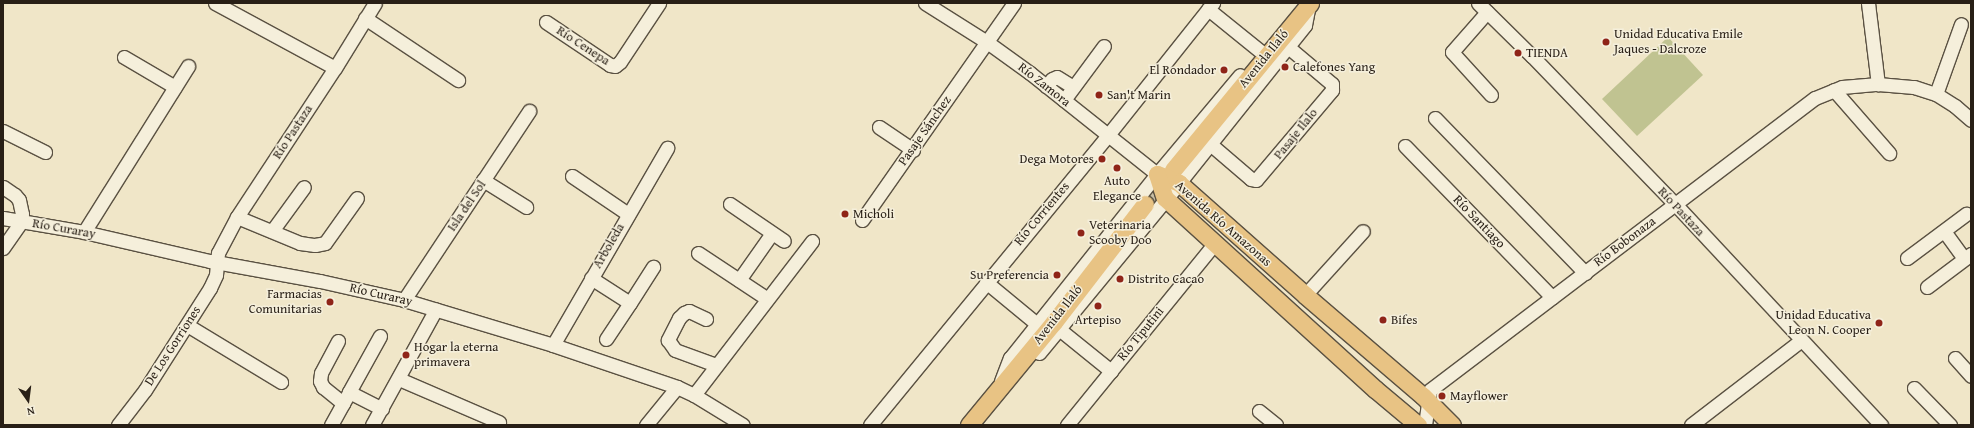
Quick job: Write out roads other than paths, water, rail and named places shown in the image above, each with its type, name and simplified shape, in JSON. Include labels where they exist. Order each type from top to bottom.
[{"type":"main road","name":"Avenida Ilaló","points":[[1170,176],[1310,3]]},
{"type":"main road","name":"Avenida Río Amazonas","points":[[1418,425],[1375,389],[1165,198],[1170,176],[1428,401],[1452,425]]},
{"type":"main road","name":"Avenida Ilaló","points":[[969,425],[1000,384],[1054,322],[1146,204]]},
{"type":"street","points":[[216,3],[335,68]]},
{"type":"street","name":"Río Pastaza","points":[[218,262],[218,252],[237,217],[335,68],[375,3]]},
{"type":"street","name":"Río Cenepa","points":[[546,22],[610,65],[615,66],[620,62],[659,3]]},
{"type":"street","name":"Río Zamora","points":[[924,3],[987,42],[1108,135],[1170,176]]},
{"type":"street","name":"Pasaje Sánchez","points":[[862,220],[913,150],[1014,3]]},
{"type":"street","points":[[1170,176],[1209,143],[1305,25],[1310,3]]},
{"type":"street","points":[[1000,384],[1010,358],[1037,324],[1170,176],[1260,51],[1289,16],[1310,3]]},
{"type":"street","points":[[1868,3],[1878,84]]},
{"type":"street","points":[[1210,6],[1260,51]]},
{"type":"street","name":"Río Corrientes","points":[[870,425],[1108,135],[1210,6]]},
{"type":"street","points":[[1482,7],[1452,52],[1491,95]]},
{"type":"street","name":"Río Pastaza","points":[[1482,7],[1532,56],[1676,205],[1800,341],[1880,425]]},
{"type":"street","points":[[365,18],[458,80]]},
{"type":"street","points":[[1936,94],[1961,24]]},
{"type":"street","points":[[1064,100],[1104,46]]},
{"type":"street","name":"Pasaje Ilalo","points":[[1209,143],[1251,179],[1256,180],[1327,96],[1333,88],[1332,84],[1287,46]]},
{"type":"street","points":[[124,57],[175,87]]},
{"type":"street","points":[[84,232],[188,66]]},
{"type":"street","points":[[1046,86],[1052,79],[1057,78],[1073,87]]},
{"type":"street","name":"Río Bobonaza","points":[[1428,401],[1430,390],[1676,205],[1814,98],[1842,87],[1878,84],[1914,87],[1936,94],[1969,112]]},
{"type":"street","points":[[1834,90],[1889,153]]},
{"type":"street","name":"Isla del Sol","points":[[404,300],[529,111]]},
{"type":"street","points":[[1435,118],[1585,273]]},
{"type":"street","points":[[879,127],[913,150]]},
{"type":"street","points":[[3,131],[45,152]]},
{"type":"street","name":"Río Santiago","points":[[1405,146],[1552,298]]},
{"type":"street","name":"Arboleda","points":[[553,345],[667,148]]},
{"type":"street","points":[[572,176],[628,214]]},
{"type":"street","points":[[483,180],[526,207]]},
{"type":"street","points":[[3,187],[15,195],[22,207],[21,222],[3,248]]},
{"type":"street","points":[[272,231],[304,187]]},
{"type":"street","points":[[237,217],[300,244],[315,245],[325,243],[357,198]]},
{"type":"street","points":[[1000,384],[1024,371],[1165,198]]},
{"type":"street","points":[[730,204],[784,242]]},
{"type":"street","points":[[1907,258],[1966,214]]},
{"type":"street","name":"Río Curaray","points":[[3,218],[84,232],[218,262],[320,281],[404,300],[553,345],[677,387],[694,394],[742,425]]},
{"type":"street","points":[[1305,295],[1363,231]]},
{"type":"street","points":[[1927,287],[1968,257],[1944,231]]},
{"type":"street","points":[[739,280],[772,233]]},
{"type":"street","points":[[694,394],[766,298],[812,241]]},
{"type":"street","name":"Río Tiputini","points":[[1067,425],[1215,243]]},
{"type":"street","points":[[698,253],[766,298]]},
{"type":"street","name":"De Los Gorriones","points":[[118,425],[146,390],[210,288],[216,275],[218,262]]},
{"type":"street","points":[[606,339],[653,267]]},
{"type":"street","points":[[591,278],[630,303]]},
{"type":"street","points":[[986,282],[1037,324]]},
{"type":"street","points":[[372,425],[399,379],[436,309]]},
{"type":"street","points":[[706,319],[689,311],[684,313],[679,318],[668,340],[675,350],[716,365]]},
{"type":"street","points":[[187,325],[281,382]]},
{"type":"street","points":[[1059,329],[1111,371]]},
{"type":"street","points":[[331,425],[380,336]]},
{"type":"street","points":[[338,341],[321,373],[320,381],[323,388],[346,398],[382,409]]},
{"type":"street","points":[[1691,425],[1800,341]]},
{"type":"street","points":[[1955,358],[1971,376]]},
{"type":"street","points":[[399,379],[499,422]]},
{"type":"street","points":[[646,425],[677,387]]},
{"type":"street","points":[[1914,388],[1950,425]]},
{"type":"street","points":[[1425,425],[1428,401]]},
{"type":"street","points":[[1259,410],[1276,425]]},
{"type":"tunnel","points":[[1145,204],[1168,176]]},
{"type":"place","name":"Unidad Educativa Emile Jaques - Dalcroze","points":[[1606,42]]},
{"type":"place","name":"TIENDA","points":[[1518,53]]},
{"type":"place","name":"Calefones Yang","points":[[1285,67]]},
{"type":"place","name":"El Rondador","points":[[1224,70]]},
{"type":"place","name":"San't Marin","points":[[1099,95]]},
{"type":"place","name":"Dega Motores","points":[[1102,159]]},
{"type":"place","name":"Auto Elegance","points":[[1117,168]]},
{"type":"place","name":"Micholi","points":[[845,214]]},
{"type":"place","name":"Veterinaria Scooby Doo","points":[[1081,233]]},
{"type":"place","name":"Su Preferencia","points":[[1057,275]]},
{"type":"place","name":"Distrito Cacao","points":[[1120,279]]},
{"type":"place","name":"Farmacias Comunitarias","points":[[330,302]]},
{"type":"place","name":"Artepiso","points":[[1098,306]]},
{"type":"place","name":"Bifes","points":[[1383,320]]},
{"type":"place","name":"Unidad Educativa Leon N. Cooper","points":[[1879,323]]},
{"type":"place","name":"Hogar la eterna primavera","points":[[406,355]]},
{"type":"place","name":"Mayflower","points":[[1442,396]]}]
